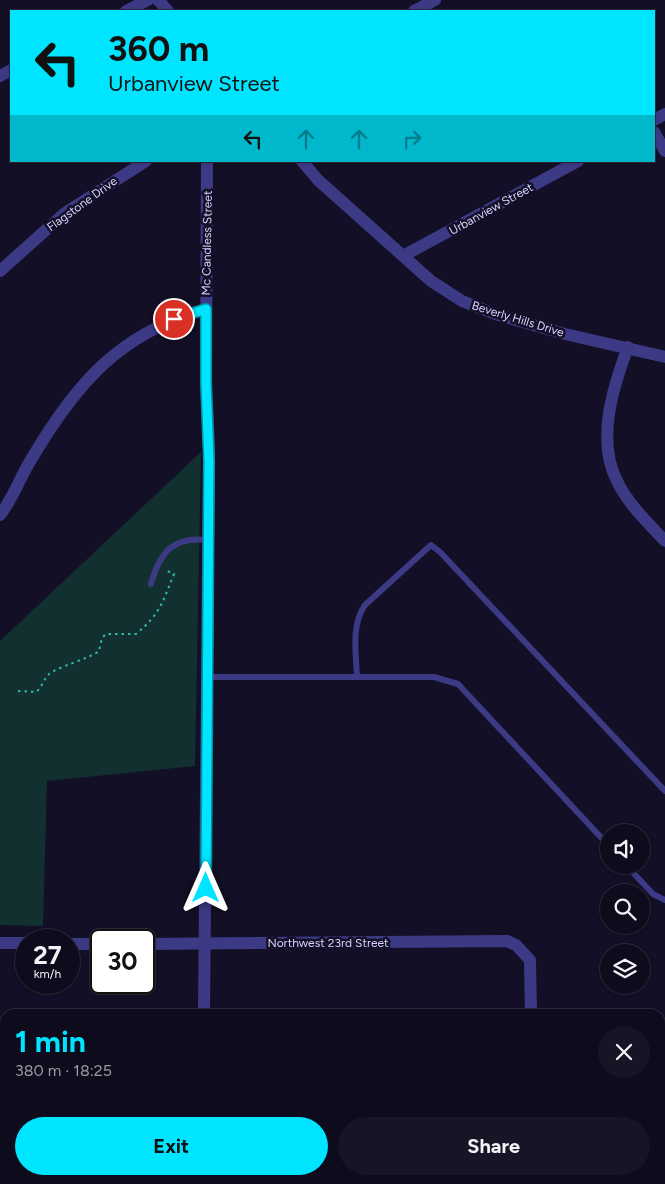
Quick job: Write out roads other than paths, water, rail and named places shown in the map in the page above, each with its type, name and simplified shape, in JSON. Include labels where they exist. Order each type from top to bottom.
[{"type":"street","points":[[128,10],[148,0]]},
{"type":"street","points":[[158,0],[167,10]]},
{"type":"street","points":[[416,10],[435,0]]},
{"type":"street","points":[[655,134],[665,151]]},
{"type":"street","name":"Flagstone Drive","points":[[0,271],[65,213],[144,162]]},
{"type":"street","name":"Mc Candless Street","points":[[204,1009],[208,540],[207,162]]},
{"type":"street","name":"Beverly Hills Drive","points":[[303,162],[318,180],[431,281],[462,301],[495,314],[565,334],[665,357]]},
{"type":"street","name":"Urbanview Street","points":[[403,256],[576,162]]},
{"type":"street","points":[[0,514],[9,503],[28,464],[70,399],[102,364],[124,347],[163,323],[206,309]]},
{"type":"street","points":[[628,347],[612,400],[607,443],[609,462],[616,481],[626,498],[665,541]]},
{"type":"street","name":"Northwest 23rd Street","points":[[155,944],[507,941],[512,943],[530,960],[531,1009]]},
{"type":"street","points":[[0,943],[15,943]]},
{"type":"lane","points":[[151,584],[156,566],[166,552],[178,543],[192,538],[208,540]]},
{"type":"lane","points":[[357,677],[356,625],[359,614],[379,592],[430,545],[440,552],[665,791]]},
{"type":"lane","points":[[207,677],[434,677],[458,684],[600,836]]},
{"type":"lane","points":[[634,874],[653,894],[665,900]]}]
